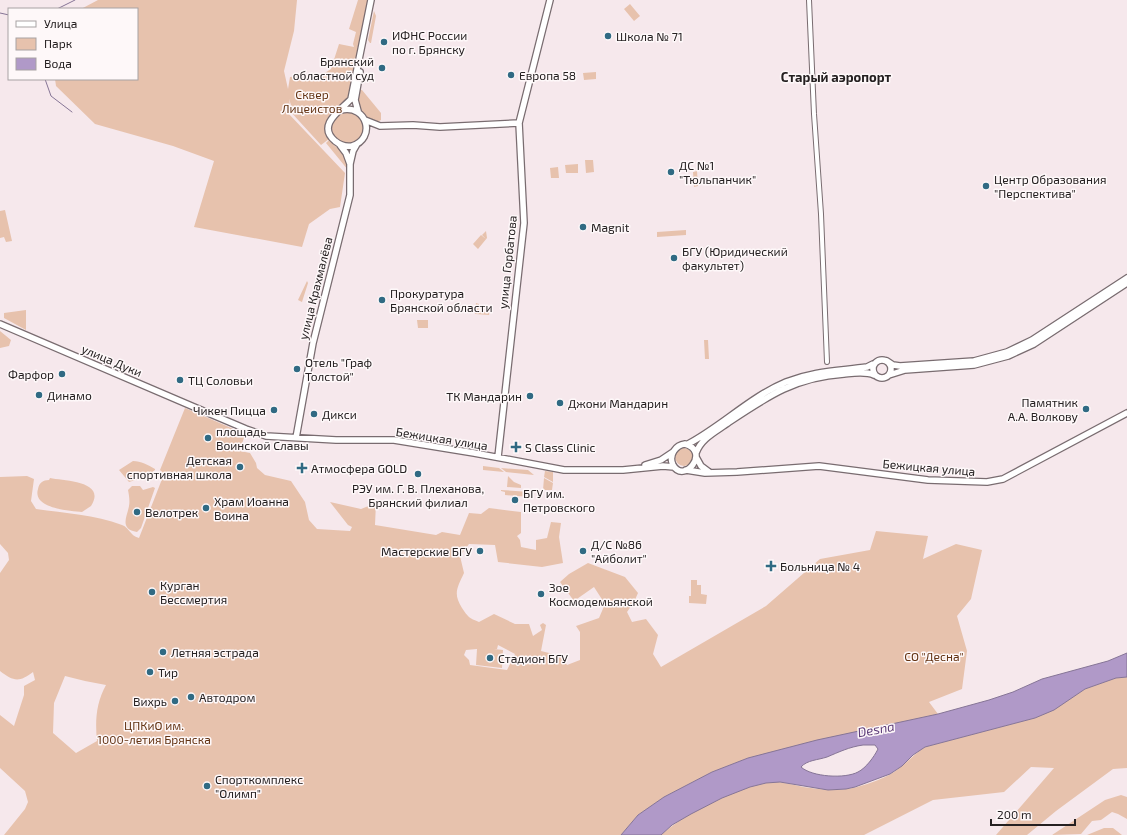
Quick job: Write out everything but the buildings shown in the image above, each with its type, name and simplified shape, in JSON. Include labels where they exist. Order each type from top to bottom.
[{"type":"main road","points":[[365,135],[367,130],[365,120],[358,111],[353,100],[371,0]]},
{"type":"main road","points":[[350,164],[346,153],[333,139],[329,131],[329,126],[331,118],[353,100],[375,0]]},
{"type":"main road","name":"улица Горбатова","points":[[498,457],[524,223],[519,123],[550,0]]},
{"type":"main road","points":[[341,110],[351,109],[358,111]]},
{"type":"main road","points":[[365,120],[380,126],[413,125],[440,127],[519,123]]},
{"type":"main road","name":"улица Крахмалёва","points":[[296,438],[313,343],[350,195],[350,164],[353,151],[356,144],[362,140],[370,130],[380,126]]},
{"type":"main road","points":[[340,145],[348,146],[356,144]]},
{"type":"main road","points":[[595,470],[623,470],[663,466],[686,470],[692,466],[704,440],[766,398],[789,386],[811,379],[832,374],[866,372],[882,378],[887,377],[889,374],[904,370],[953,367],[985,363],[1021,351],[1127,278]]},
{"type":"main road","points":[[595,470],[641,466],[661,460],[680,445],[688,444],[764,394],[786,382],[820,372],[862,368],[873,364],[878,360],[884,360],[893,365],[900,366],[953,363],[984,359],[1007,352],[1054,329],[1127,283]]},
{"type":"main road","name":"улица Дуки","points":[[0,324],[216,416]]},
{"type":"main road","points":[[887,362],[891,366],[889,374]]},
{"type":"main road","points":[[873,364],[872,370],[874,375]]},
{"type":"main road","name":"Бежицкая улица","points":[[686,470],[705,473],[819,466],[928,480],[987,482],[1002,480],[1127,413]]},
{"type":"main road","name":"Бежицкая улица","points":[[216,416],[266,436],[365,441],[394,440],[498,457],[564,470],[595,470]]},
{"type":"main road","points":[[688,444],[692,447],[704,469],[713,472]]},
{"type":"main road","points":[[673,452],[672,459],[674,467]]},
{"type":"street","points":[[808,0],[821,214],[827,362]]},
{"type":"green space","name":"Сквер Лицеистов","points":[[98,0],[297,0],[294,31],[284,71],[288,89],[290,77],[297,76],[317,78],[331,69],[339,44],[354,47],[353,44],[356,32],[349,29],[358,0],[370,0],[360,46],[357,48],[360,49],[356,70],[354,71],[351,83],[353,86],[351,94],[344,104],[328,118],[327,129],[329,139],[321,145],[289,110],[291,105],[289,99],[290,106],[287,112],[345,173],[340,207],[330,209],[309,224],[302,247],[194,227],[214,161],[173,146],[95,124],[56,86],[55,80],[138,80],[138,8],[83,8]]},
{"type":"green space","points":[[630,4],[640,16],[634,21],[624,9]]},
{"type":"green space","points":[[374,11],[376,16],[370,43],[368,40]]},
{"type":"green space","points":[[596,72],[596,79],[584,80],[583,73]]},
{"type":"green space","points":[[358,89],[362,90],[381,113],[381,120],[377,122],[371,120],[363,113],[359,105]]},
{"type":"green space","points":[[345,112],[351,112],[360,116],[364,128],[360,140],[351,144],[345,144],[336,140],[332,131],[332,125],[336,116]]},
{"type":"green space","points":[[329,140],[344,156],[348,170],[326,143]]},
{"type":"green space","points":[[585,160],[593,160],[594,172],[586,173]]},
{"type":"green space","points":[[578,164],[578,173],[566,173],[565,165]]},
{"type":"green space","points":[[558,167],[559,178],[551,178],[550,168]]},
{"type":"green space","points":[[697,171],[698,186],[694,187],[693,172]]},
{"type":"green space","points":[[5,210],[12,241],[6,242],[4,237],[0,238],[0,211]]},
{"type":"green space","points":[[686,230],[686,235],[657,237],[657,232]]},
{"type":"green space","points":[[486,231],[487,238],[478,249],[473,244],[481,235],[486,239],[482,235]]},
{"type":"green space","points":[[307,281],[308,283],[302,302],[298,300]]},
{"type":"green space","points":[[476,303],[479,304],[479,311],[485,312],[485,308],[490,309],[489,315],[475,314]]},
{"type":"green space","points":[[26,310],[26,330],[4,318],[4,313]]},
{"type":"green space","points":[[417,320],[428,320],[428,328],[418,328]]},
{"type":"green space","points":[[0,331],[11,340],[9,346],[0,348]]},
{"type":"green space","points":[[704,340],[708,340],[709,359],[705,359]]},
{"type":"green space","points":[[185,408],[245,434],[240,451],[250,453],[256,463],[257,468],[265,475],[291,481],[305,502],[309,520],[317,529],[350,531],[352,527],[348,525],[330,502],[361,509],[376,503],[375,525],[436,535],[442,532],[460,535],[469,513],[481,514],[489,508],[521,512],[521,533],[517,536],[520,540],[521,547],[536,550],[536,540],[547,538],[551,522],[561,523],[559,537],[563,563],[542,567],[498,562],[495,545],[469,544],[460,556],[464,573],[458,587],[457,595],[459,603],[466,613],[471,618],[479,622],[494,614],[515,624],[529,624],[533,636],[542,630],[540,625],[543,623],[546,625],[541,651],[561,656],[567,665],[580,660],[580,632],[576,626],[599,618],[605,604],[594,587],[574,601],[560,582],[569,574],[588,563],[625,577],[638,593],[627,612],[632,622],[646,619],[658,635],[653,654],[661,667],[766,606],[820,559],[870,550],[876,531],[928,536],[923,559],[956,544],[982,550],[971,599],[957,616],[967,651],[962,689],[929,702],[938,714],[748,758],[712,772],[664,797],[638,815],[621,835],[4,835],[25,809],[28,802],[25,791],[0,768],[0,715],[14,726],[24,695],[24,686],[35,680],[33,672],[24,678],[12,679],[0,671],[0,573],[9,560],[8,553],[0,544],[0,477],[27,476],[34,479],[31,501],[36,509],[80,515],[112,522],[125,526],[133,535],[139,538],[164,474],[160,470]],"holes":[[[498,645],[515,654],[507,670],[470,665],[469,660],[464,655],[466,650],[477,649],[476,665],[502,668],[503,650],[494,649],[497,649]],[[65,676],[106,685],[98,705],[96,726],[97,741],[76,753],[53,733],[54,703]]]},
{"type":"green space","points":[[680,448],[688,448],[693,453],[691,464],[688,466],[680,466],[675,461],[675,453]]},
{"type":"green space","points":[[133,461],[144,464],[155,470],[145,477],[129,482],[119,470]]},
{"type":"green space","points":[[483,466],[499,468],[504,472],[483,470]]},
{"type":"green space","points":[[501,468],[528,470],[534,475],[506,472]]},
{"type":"green space","points":[[545,471],[553,472],[553,482],[544,477]]},
{"type":"green space","points":[[508,476],[514,482],[521,485],[521,488],[507,487]]},
{"type":"green space","points":[[50,478],[74,482],[89,487],[93,492],[94,498],[91,506],[82,512],[69,511],[46,504],[38,495],[38,489],[42,482],[49,480]]},
{"type":"green space","points":[[544,478],[553,483],[552,490],[543,490]]},
{"type":"green space","name":"Велотрек","points":[[132,486],[140,486],[143,490],[153,487],[155,488],[141,528],[137,532],[131,530],[126,525],[129,504],[128,490]]},
{"type":"green space","points":[[501,490],[530,492],[530,497],[505,495],[505,492]]},
{"type":"green space","points":[[691,580],[697,580],[697,585],[701,585],[701,594],[707,595],[706,604],[689,603],[689,596],[691,596]]},
{"type":"green space","points":[[1127,677],[1127,768],[1113,769],[1056,811],[1027,835],[996,835],[1054,768],[1031,767],[1004,792],[933,800],[864,835],[661,835],[684,818],[717,800],[766,783],[779,782],[808,788],[835,790],[857,787],[871,783],[894,772],[925,747],[1035,718],[1054,709],[1085,689],[1116,678]]},
{"type":"green space","points":[[1121,795],[1127,797],[1127,819],[1112,812],[1101,820],[1092,821],[1081,834],[1052,835],[1105,800]]},
{"type":"green space","points":[[1104,828],[1113,828],[1122,835],[1087,835]]},
{"type":"water","name":"Desna","points":[[1127,653],[1127,677],[1116,678],[1085,689],[1054,710],[1035,718],[925,747],[890,774],[855,787],[828,790],[780,782],[766,783],[750,787],[722,798],[672,825],[661,835],[621,835],[638,815],[664,797],[712,772],[748,758],[817,740],[938,714],[1013,692],[1042,679],[1108,661]],"holes":[[[863,745],[875,745],[878,749],[870,762],[864,768],[852,774],[845,776],[820,775],[801,767],[809,762],[827,757],[849,748]]]},
{"type":"waterway","points":[[59,8],[75,0]]},
{"type":"waterway","points":[[0,13],[8,15]]},
{"type":"waterway","points":[[45,80],[51,96],[72,112]]},
{"type":"place","name":"Школа № 71","points":[[608,36]]},
{"type":"place","name":"ИФНС России по г. Брянску","points":[[384,42]]},
{"type":"place","name":"Брянский областной суд","points":[[382,68]]},
{"type":"place","name":"Европа 58","points":[[511,75]]},
{"type":"place","name":"ДС №1 \"Тюльпанчик\"","points":[[671,172]]},
{"type":"place","name":"Центр Образования \"Перспектива\"","points":[[986,186]]},
{"type":"place","name":"Magnit","points":[[583,227]]},
{"type":"place","name":"БГУ (Юридический факультет)","points":[[674,258]]},
{"type":"place","name":"Прокуратура Брянской области","points":[[382,300]]},
{"type":"place","name":"Отель \"Граф Толстой\"","points":[[297,369]]},
{"type":"place","name":"Фарфор","points":[[62,374]]},
{"type":"place","name":"ТЦ Соловьи","points":[[180,380]]},
{"type":"place","name":"Динамо","points":[[39,395]]},
{"type":"place","name":"ТК Мандарин","points":[[530,396]]},
{"type":"place","name":"Джони Мандарин","points":[[560,403]]},
{"type":"place","name":"Памятник А.А. Волкову","points":[[1086,409]]},
{"type":"place","name":"Чикен Пицца","points":[[274,410]]},
{"type":"place","name":"Дикси","points":[[314,414]]},
{"type":"place","name":"площадь Воинской Славы","points":[[208,438]]},
{"type":"place","name":"S Class Clinic","points":[[516,447]]},
{"type":"place","name":"Детская спортивная школа","points":[[240,467]]},
{"type":"place","name":"Атмосфера GOLD","points":[[302,468]]},
{"type":"place","name":"РЭУ им. Г. В. Плеханова, Брянский филиал","points":[[418,474]]},
{"type":"place","name":"БГУ им. Петровского","points":[[515,500]]},
{"type":"place","name":"Храм Иоанна Воина","points":[[206,508]]},
{"type":"place","name":"Велотрек","points":[[137,512]]},
{"type":"place","name":"Мастерские БГУ","points":[[480,551]]},
{"type":"place","name":"Д/С №86 \"Айболит\"","points":[[583,551]]},
{"type":"place","name":"Больница № 4","points":[[771,566]]},
{"type":"place","name":"Курган Бессмертия","points":[[152,592]]},
{"type":"place","name":"Зое Космодемьянской","points":[[541,594]]},
{"type":"place","name":"Летняя эстрада","points":[[163,652]]},
{"type":"place","name":"Стадион БГУ","points":[[490,658]]},
{"type":"place","name":"Тир","points":[[150,672]]},
{"type":"place","name":"Автодром","points":[[191,697]]},
{"type":"place","name":"Вихрь","points":[[175,701]]},
{"type":"place","name":"Спорткомплекс \"Олимп\"","points":[[207,786]]},
{"type":"district","name":"Старый аэропорт","points":[[836,77]]},
{"type":"park label","name":"СО \"Десна\"","points":[[934,656]]},
{"type":"park label","name":"ЦПКиО им. 1000-летия Брянска","points":[[154,732]]}]
